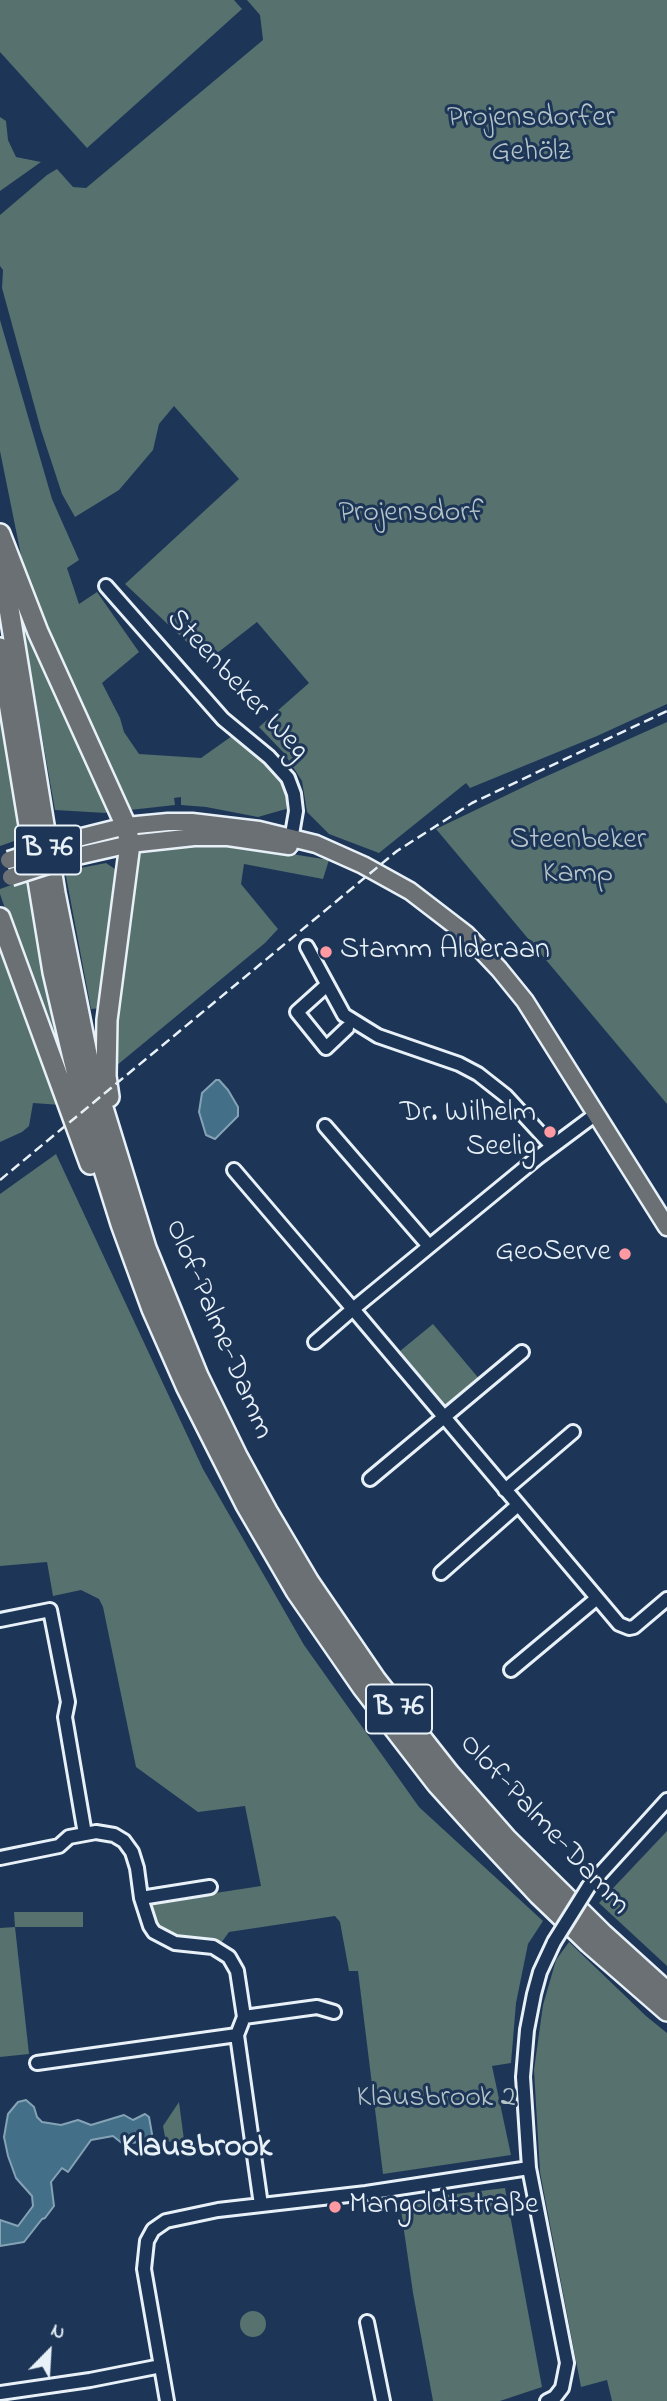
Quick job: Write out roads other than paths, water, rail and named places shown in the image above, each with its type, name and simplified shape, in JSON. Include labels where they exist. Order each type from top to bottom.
[{"type":"highway","points":[[0,534],[38,632],[128,835],[107,1020],[106,1076],[114,1143]]},
{"type":"highway","name":"Olof-Palme-Damm","points":[[0,553],[67,960],[88,1059],[146,1248],[198,1376],[237,1456],[309,1582],[400,1712],[506,1838],[603,1934],[667,1992]]},
{"type":"highway","name":"Olof-Palme-Damm","points":[[0,648],[53,972],[89,1122],[121,1224],[157,1320],[221,1457],[296,1591],[356,1679],[438,1784],[492,1845],[589,1943],[667,2011]]},
{"type":"highway","points":[[1,921],[94,1175],[121,1224]]},
{"type":"main road","points":[[6,879],[128,835]]},
{"type":"main road","points":[[4,861],[70,840],[128,835],[207,836],[316,844],[382,875],[410,891],[454,924],[476,944],[525,1001],[667,1227]]},
{"type":"street","name":"Steenbeker Weg","points":[[106,586],[223,719],[269,757],[288,778],[296,804],[291,841]]},
{"type":"street","points":[[306,947],[344,1015],[378,1036],[459,1065],[485,1079],[506,1096],[552,1146]]},
{"type":"street","points":[[327,985],[297,1012],[326,1048],[347,1028]]},
{"type":"street","points":[[315,1342],[552,1146],[596,1114]]},
{"type":"street","points":[[325,1126],[429,1246]]},
{"type":"street","points":[[234,1170],[619,1624],[629,1628],[634,1626],[667,1599]]},
{"type":"street","points":[[370,1479],[522,1352]]},
{"type":"street","points":[[505,1490],[573,1432]]},
{"type":"street","points":[[441,1573],[518,1506]]},
{"type":"street","points":[[511,1670],[596,1599]]},
{"type":"street","points":[[0,1620],[50,1611],[68,1702],[65,1717],[85,1834]]},
{"type":"street","points":[[547,2401],[555,2397],[562,2388],[567,2363],[529,2168],[523,2077],[527,2030],[540,1972],[554,1942],[599,1872],[667,1800]]},
{"type":"street","points":[[0,1858],[59,1846],[69,1836],[103,1832],[114,1835],[127,1844],[132,1852],[141,1898],[150,1926],[160,1936],[175,1943],[213,1947],[229,1957],[237,1971],[244,2017],[237,2035],[261,2205]]},
{"type":"street","points":[[141,1898],[210,1887]]},
{"type":"street","points":[[244,2017],[317,2007],[334,2012]]},
{"type":"street","points":[[37,2063],[237,2035]]},
{"type":"street","points":[[166,2401],[145,2269],[147,2241],[153,2230],[166,2221],[218,2210],[366,2193],[529,2168]]},
{"type":"street","points":[[368,2322],[383,2401]]},
{"type":"street","points":[[0,2393],[161,2366]]},
{"type":"water","points":[[216,1080],[228,1090],[238,1107],[238,1116],[215,1139],[206,1135],[199,1112],[202,1093]]},
{"type":"water","points":[[26,2100],[34,2107],[42,2122],[61,2125],[78,2120],[91,2125],[124,2115],[133,2120],[145,2114],[149,2117],[152,2134],[147,2141],[123,2144],[113,2136],[91,2140],[68,2172],[62,2168],[51,2182],[54,2206],[45,2218],[24,2242],[0,2246],[0,2220],[18,2226],[33,2206],[32,2196],[16,2178],[4,2137],[8,2114],[18,2102]]},
{"type":"railway","points":[[0,1180],[397,851],[472,803],[667,711]]},
{"type":"place","name":"Stamm Alderaan","points":[[326,952]]},
{"type":"place","name":"Dr. Wilhelm Seelig","points":[[550,1132]]},
{"type":"place","name":"GeoServe","points":[[625,1254]]},
{"type":"place","name":"Mangoldtstraße","points":[[335,2207]]},
{"type":"district","name":"Klausbrook","points":[[197,2150]]},
{"type":"park label","name":"Projensdorfer Gehölz","points":[[531,137]]},
{"type":"park label","name":"Projensdorf","points":[[411,515]]},
{"type":"park label","name":"Steenbeker Kamp","points":[[578,859]]},
{"type":"park label","name":"Klausbrook 2","points":[[436,2100]]}]
